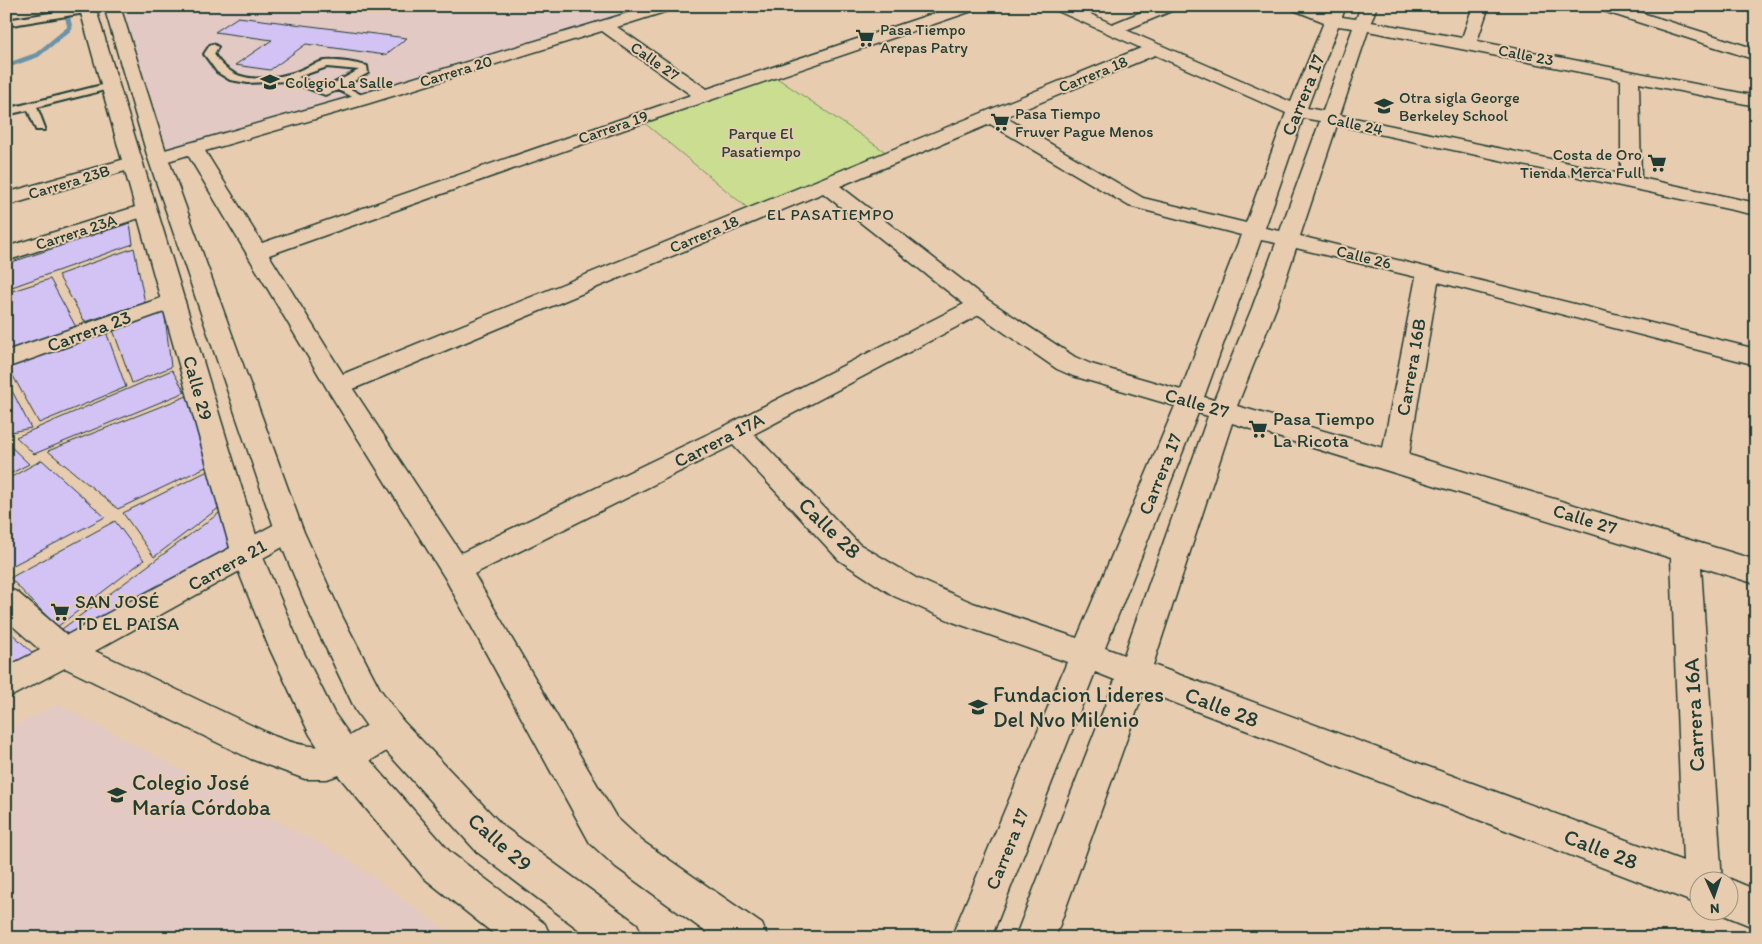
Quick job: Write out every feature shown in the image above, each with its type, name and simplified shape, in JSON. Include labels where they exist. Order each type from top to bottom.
[{"type":"street","name":"Calle 29","points":[[112,6],[158,158],[289,530],[329,621],[368,700],[390,731],[490,839],[623,938]]},
{"type":"street","name":"Carrera 20","points":[[158,158],[364,99],[668,6]]},
{"type":"street","name":"Carrera 19","points":[[256,252],[614,126],[706,97],[972,6]]},
{"type":"street","name":"Calle 24","points":[[1059,6],[1297,111],[1756,209]]},
{"type":"street","points":[[1111,30],[1170,6]]},
{"type":"street","name":"Calle 23","points":[[1297,6],[1336,13],[1363,25],[1630,75],[1756,101]]},
{"type":"street","name":"Carrera 17","points":[[1034,938],[1134,673],[1223,410],[1264,308],[1314,170],[1329,118],[1369,6]]},
{"type":"street","points":[[1468,44],[1481,6]]},
{"type":"street","points":[[1602,6],[1756,55]]},
{"type":"street","name":"Calle 29","points":[[87,8],[247,554],[284,645],[322,724],[344,756],[437,865],[531,938]]},
{"type":"street","name":"Carrera 17","points":[[970,938],[1190,400],[1254,230],[1281,149],[1336,13]]},
{"type":"street","name":"Calle 27","points":[[604,26],[706,97]]},
{"type":"street","name":"Carrera 18","points":[[338,386],[749,216],[827,186],[990,116],[1154,49]]},
{"type":"street","points":[[1630,75],[1631,182]]},
{"type":"street","name":"Calle 26","points":[[990,116],[1136,202],[1155,208],[1254,230],[1428,273],[1756,357]]},
{"type":"street","points":[[194,149],[338,386],[456,569],[603,830],[629,854],[748,938]]},
{"type":"street","name":"Carrera 23B","points":[[6,200],[132,163]]},
{"type":"street","name":"Calle 27","points":[[827,186],[980,305],[1066,363],[1082,370],[1394,461],[1756,572]]},
{"type":"street","name":"Carrera 23A","points":[[6,254],[145,210]]},
{"type":"street","name":"Carrera 16B","points":[[1394,461],[1428,273]]},
{"type":"street","name":"Carrera 23","points":[[6,360],[173,301]]},
{"type":"street","name":"Carrera 17A","points":[[456,569],[736,432],[980,305]]},
{"type":"street","name":"Calle 28","points":[[736,432],[849,552],[905,588],[964,613],[1087,655],[1690,882]]},
{"type":"street","name":"Carrera 21","points":[[6,684],[289,530]]},
{"type":"street","name":"Carrera 16A","points":[[1685,549],[1702,872]]},
{"type":"street","points":[[6,601],[66,653],[263,748],[293,760],[320,764],[344,756],[390,731]]},
{"type":"street","points":[[1740,902],[1756,909]]},
{"type":"lane","points":[[6,23],[20,17],[87,8]]},
{"type":"lane","points":[[212,47],[210,54],[215,64],[220,71],[231,78],[264,80],[288,78],[326,64],[366,69],[324,92],[288,78]]},
{"type":"lane","points":[[6,112],[110,86]]},
{"type":"lane","points":[[338,86],[364,99]]},
{"type":"lane","points":[[32,105],[40,128]]},
{"type":"shaded area","name":"Colegio La Salle","points":[[113,6],[648,6],[160,157]]},
{"type":"shaded area","name":"Colegio José María Córdoba","points":[[58,704],[348,859],[455,938],[6,938],[6,730]]},
{"type":"green space","name":"Parque El Pasatiempo","points":[[774,76],[887,153],[750,210],[642,121]]},
{"type":"building","points":[[238,17],[407,38],[385,55],[306,44],[270,70],[235,65],[272,40],[215,32]]},
{"type":"building","points":[[130,223],[133,244],[12,287],[6,264]]},
{"type":"building","points":[[134,248],[145,303],[85,322],[58,275]]},
{"type":"building","points":[[50,279],[76,327],[6,351],[6,293]]},
{"type":"building","points":[[164,308],[171,367],[132,383],[112,327]]},
{"type":"building","points":[[105,329],[126,387],[39,423],[7,365]]},
{"type":"building","points":[[172,370],[185,392],[34,454],[16,437]]},
{"type":"building","points":[[6,379],[31,428],[6,433]]},
{"type":"building","points":[[187,396],[212,464],[118,509],[48,451]]},
{"type":"building","points":[[6,442],[29,464],[6,476]]},
{"type":"building","points":[[42,460],[105,517],[6,569],[6,480]]},
{"type":"building","points":[[212,469],[220,507],[154,557],[123,513]]},
{"type":"building","points":[[222,511],[236,555],[76,642],[62,629]]},
{"type":"building","points":[[115,521],[144,560],[57,627],[10,578]]},
{"type":"building","points":[[6,628],[36,656],[6,671]]},
{"type":"waterway","points":[[6,66],[37,55],[70,28],[65,6]]},
{"type":"place","name":"Pasa Tiempo Arepas Patry","points":[[865,38]]},
{"type":"place","name":"Colegio La Salle","points":[[270,82]]},
{"type":"place","name":"Otra sigla George Berkeley School","points":[[1384,106]]},
{"type":"place","name":"Pasa Tiempo Fruver Pague Menos","points":[[1000,122]]},
{"type":"place","name":"Costa de Oro Tienda Merca Full","points":[[1657,163]]},
{"type":"place","name":"Pasa Tiempo La Ricota","points":[[1258,429]]},
{"type":"place","name":"SAN JOSÉ TD EL PAISA","points":[[60,612]]},
{"type":"place","name":"Fundacion Lideres Del Nvo Milenio","points":[[978,707]]},
{"type":"place","name":"Colegio José María Córdoba","points":[[117,795]]},
{"type":"district","name":"EL PASATIEMPO","points":[[831,214]]}]
